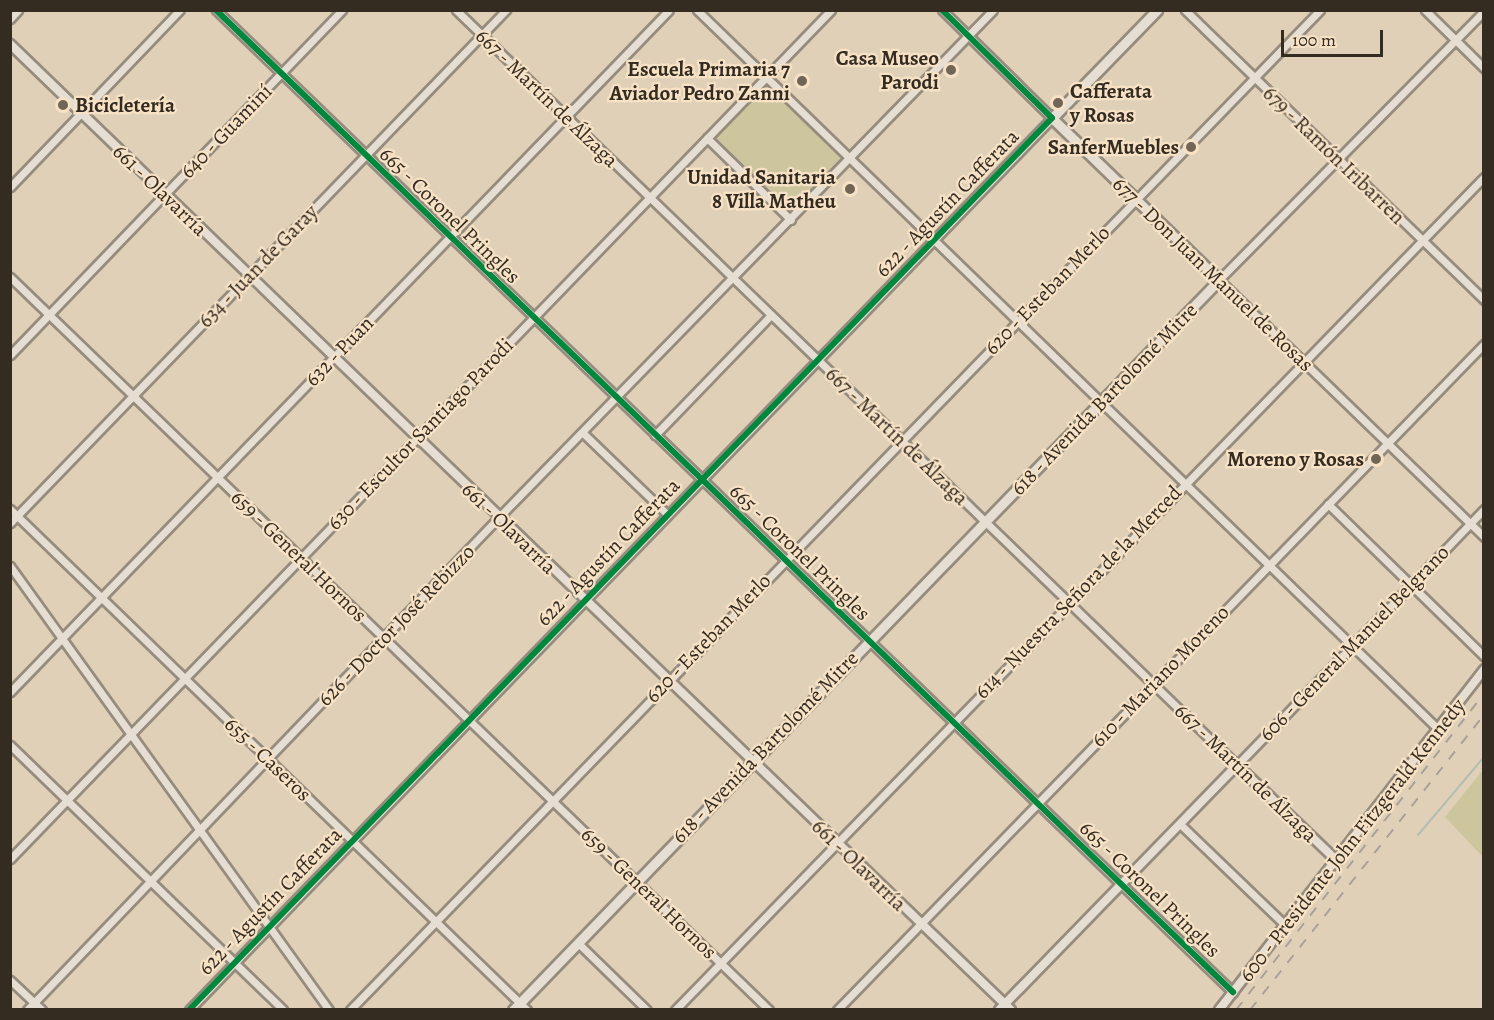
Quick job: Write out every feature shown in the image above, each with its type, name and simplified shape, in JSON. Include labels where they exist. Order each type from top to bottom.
[{"type":"main road","name":"622 - Agustín Cafferata","points":[[1052,118],[1157,10]]},
{"type":"main road","name":"677 - Don Juan Manuel de Rosas","points":[[1052,118],[1219,280]]},
{"type":"main road","name":"618 - Avenida Bartolomé Mitre","points":[[520,1007],[751,761],[1219,280]]},
{"type":"street","points":[[10,19],[18,10]]},
{"type":"street","points":[[10,187],[180,10]]},
{"type":"street","name":"665 - Coronel Pringles","points":[[216,10],[532,318],[1233,992]]},
{"type":"street","name":"640 - Guaminí","points":[[10,356],[342,10]]},
{"type":"street","name":"667 - Martín de Álzaga","points":[[456,10],[1337,861]]},
{"type":"street","name":"634 - Juan de Garay","points":[[10,523],[506,10]]},
{"type":"street","name":"632 - Puan","points":[[10,692],[216,476],[669,10]]},
{"type":"street","points":[[697,10],[1439,730]]},
{"type":"street","name":"630 - Escultor Santiago Parodi","points":[[10,859],[831,10]]},
{"type":"street","name":"677 - Don Juan Manuel de Rosas","points":[[942,10],[1052,118]]},
{"type":"street","name":"626 - Doctor José Rebizzo","points":[[27,1010],[498,518],[583,434],[993,10]]},
{"type":"street","name":"679 - Ramón Iribarren","points":[[1185,10],[1484,300]]},
{"type":"street","name":"620 - Esteban Merlo","points":[[350,1010],[667,680],[1320,10]]},
{"type":"street","points":[[1425,10],[1484,68]]},
{"type":"street","points":[[1219,280],[1484,11]]},
{"type":"street","name":"661 - Olavarría","points":[[10,44],[1004,1007]]},
{"type":"street","name":"622 - Agustín Cafferata","points":[[189,1010],[1052,118]]},
{"type":"street","points":[[707,138],[791,220]]},
{"type":"street","name":"614 - Nuestra Señora de la Merced","points":[[675,1010],[1184,482],[1484,177]]},
{"type":"street","name":"659 - General Hornos","points":[[10,277],[769,1010]]},
{"type":"street","name":"677 - Don Juan Manuel de Rosas","points":[[1219,280],[1484,537]]},
{"type":"street","points":[[655,435],[771,315]]},
{"type":"street","name":"610 - Mariano Moreno","points":[[837,1010],[1036,802],[1484,344]]},
{"type":"street","points":[[583,434],[667,514]]},
{"type":"street","points":[[1328,504],[1484,656]]},
{"type":"street","name":"655 - Caseros","points":[[10,508],[435,920],[520,1007]]},
{"type":"street","name":"606 - General Manuel Belgrano","points":[[1004,1007],[1484,509]]},
{"type":"street","points":[[10,566],[329,1010]]},
{"type":"street","name":"600 - Presidente John Fitzgerald Kennedy","points":[[1219,1010],[1439,730],[1484,669]]},
{"type":"street","points":[[10,746],[283,1010]]},
{"type":"street","points":[[1180,824],[1285,926]]},
{"type":"street","points":[[578,943],[647,1010]]},
{"type":"street","points":[[10,980],[42,1010]]},
{"type":"shaded area","points":[[764,85],[769,85],[843,159],[790,213],[712,139]]},
{"type":"shaded area","points":[[1483,770],[1483,857],[1445,817]]},
{"type":"waterway","points":[[1418,835],[1484,757]]},
{"type":"railway","points":[[1236,1010],[1484,694]]},
{"type":"railway","points":[[1250,1010],[1484,715]]},
{"type":"cycle path","points":[[216,10],[1233,992]]},
{"type":"cycle path","points":[[189,1010],[1052,118],[942,10]]},
{"type":"place","name":"Casa Museo Parodi","points":[[951,70]]},
{"type":"place","name":"Escuela Primaria 7 Aviador Pedro Zanni","points":[[802,81]]},
{"type":"place","name":"Cafferata y Rosas","points":[[1058,103]]},
{"type":"place","name":"Bicicletería","points":[[63,105]]},
{"type":"place","name":"SanferMuebles","points":[[1191,147]]},
{"type":"place","name":"Unidad Sanitaria 8 Villa Matheu","points":[[850,189]]},
{"type":"place","name":"Moreno y Rosas","points":[[1376,459]]}]
